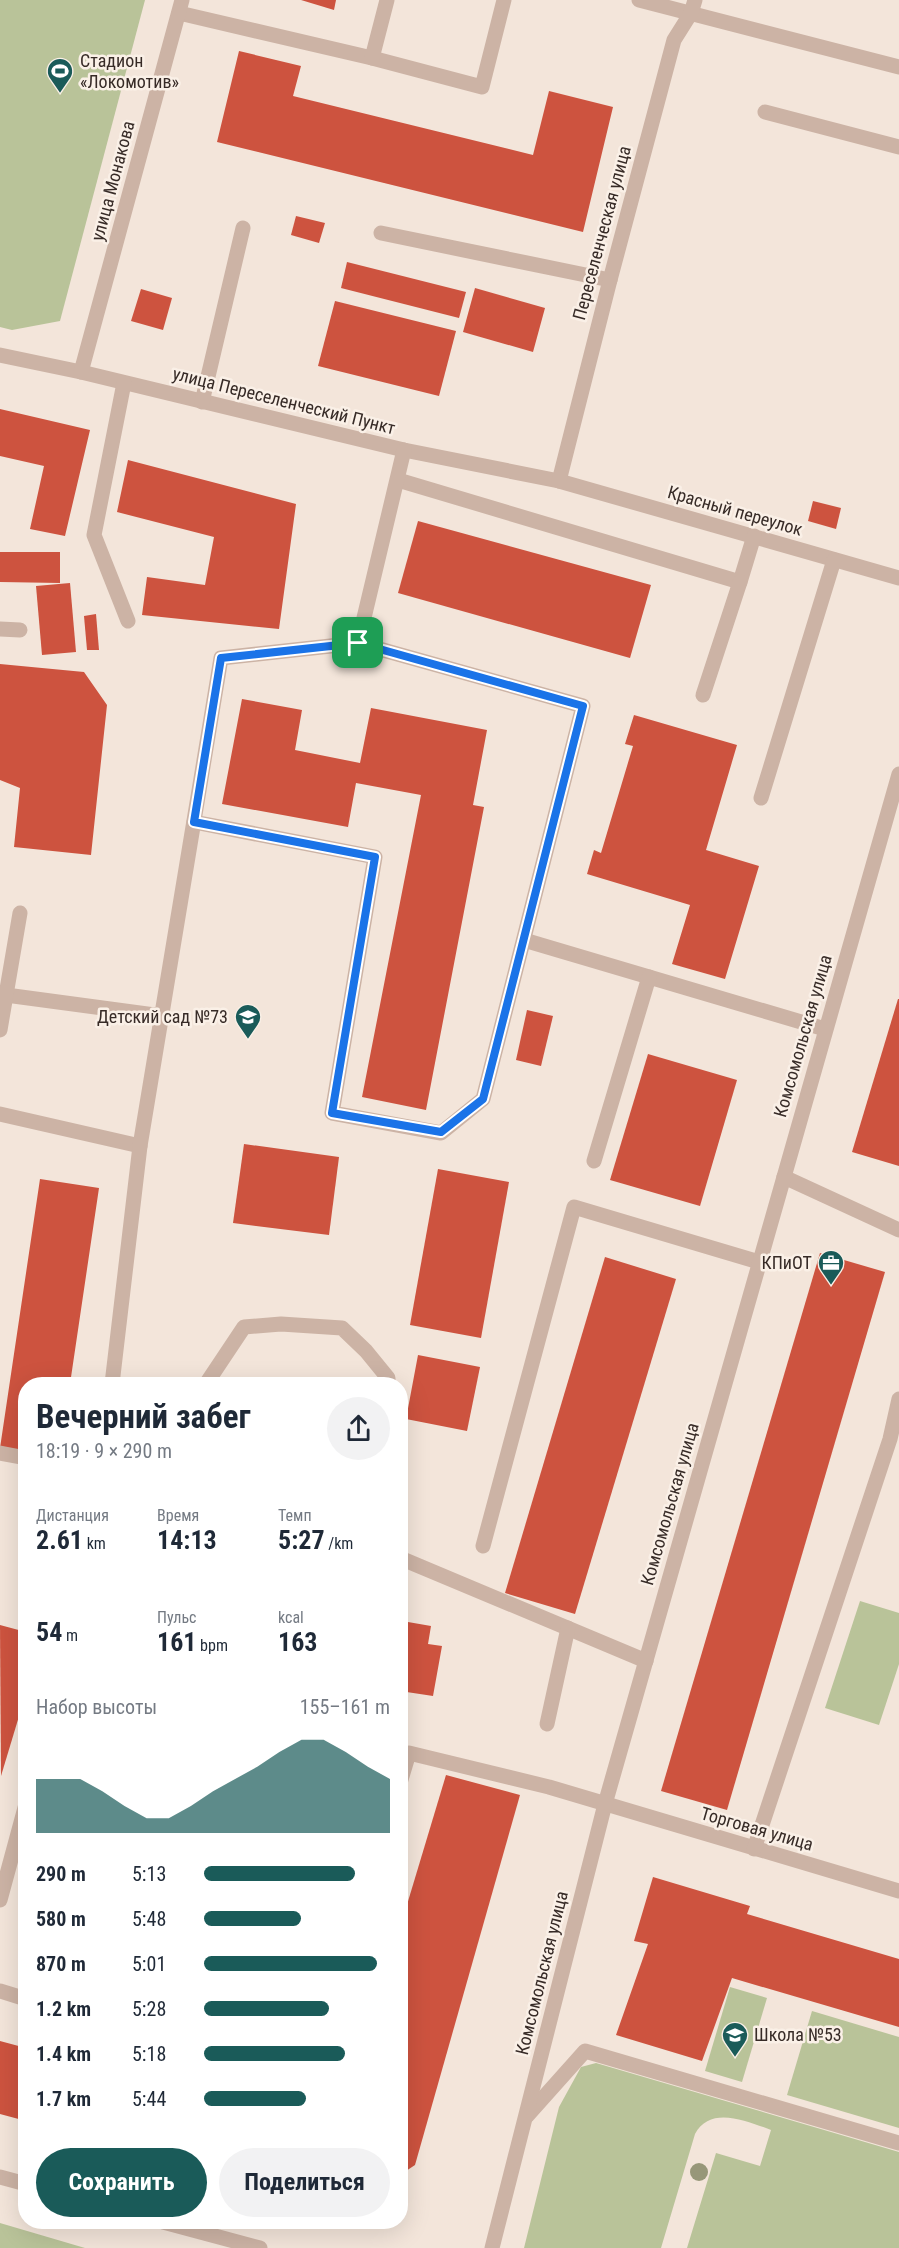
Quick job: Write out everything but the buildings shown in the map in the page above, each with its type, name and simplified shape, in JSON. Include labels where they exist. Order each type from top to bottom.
[{"type":"street","points":[[372,58],[387,0]]},
{"type":"street","points":[[181,6],[482,87],[504,0]]},
{"type":"street","points":[[639,0],[693,6],[899,67]]},
{"type":"street","name":"улица Монакова","points":[[81,372],[181,6]]},
{"type":"street","name":"Переселенческая улица","points":[[559,482],[674,40],[693,6]]},
{"type":"street","points":[[765,112],[899,147]]},
{"type":"street","points":[[202,402],[243,228]]},
{"type":"street","points":[[381,233],[610,280]]},
{"type":"street","name":"улица Переселенческий Пункт","points":[[0,355],[81,372],[404,450],[559,482]]},
{"type":"street","points":[[124,383],[94,535],[128,621]]},
{"type":"street","points":[[358,643],[404,450]]},
{"type":"street","points":[[398,480],[740,582]]},
{"type":"street","name":"Красный переулок","points":[[559,482],[899,578]]},
{"type":"street","points":[[703,695],[754,536]]},
{"type":"street","points":[[761,798],[834,560]]},
{"type":"street","points":[[0,629],[20,630]]},
{"type":"street","points":[[113,1377],[140,1146],[221,658],[358,643],[583,706],[483,1099],[441,1132],[332,1113],[375,857],[194,822]]},
{"type":"street","name":"Комсомольская улица","points":[[492,2248],[605,1804],[899,774]]},
{"type":"street","points":[[0,1030],[20,913]]},
{"type":"street","points":[[524,940],[825,1029]]},
{"type":"street","points":[[594,1161],[649,977]]},
{"type":"street","points":[[6,995],[162,1016]]},
{"type":"street","points":[[0,1114],[140,1146]]},
{"type":"street","points":[[784,1177],[899,1230]]},
{"type":"street","points":[[483,1546],[574,1207],[759,1262]]},
{"type":"street","points":[[211,1377],[244,1327],[281,1324],[342,1328],[366,1351],[387,1377]]},
{"type":"street","points":[[754,1849],[895,1441],[899,1399]]},
{"type":"street","points":[[0,1453],[18,1456]]},
{"type":"street","points":[[408,1561],[646,1661]]},
{"type":"street","points":[[547,1724],[568,1628]]},
{"type":"street","name":"Торговая улица","points":[[408,1752],[549,1787],[899,1891]]},
{"type":"street","points":[[0,1900],[18,1834]]},
{"type":"street","points":[[0,1992],[18,1997]]},
{"type":"street","points":[[525,2118],[585,2051],[899,2143]]},
{"type":"street","points":[[0,2177],[18,2182]]},
{"type":"street","points":[[189,2229],[260,2248]]},
{"type":"green space","name":"Стадион «Локомотив»","points":[[0,0],[145,0],[60,321],[12,330],[0,327]]},
{"type":"green space","points":[[860,1601],[899,1613],[899,1664],[879,1725],[825,1708]]},
{"type":"green space","points":[[730,1987],[767,1998],[742,2082],[705,2071]]},
{"type":"green space","points":[[812,2011],[899,2037],[899,2128],[787,2095]]},
{"type":"green space","points":[[596,2063],[899,2152],[899,2248],[687,2248],[716,2153],[760,2166],[771,2130],[740,2120],[719,2118],[702,2125],[695,2134],[661,2248],[524,2248],[559,2107],[581,2067]]},
{"type":"green space","points":[[0,2223],[85,2248],[0,2248]]},
{"type":"place","name":"Стадион «Локомотив»","points":[[60,94]]},
{"type":"place","name":"Детский сад №73","points":[[248,1040]]},
{"type":"place","name":"КПиОТ","points":[[831,1286]]},
{"type":"place","name":"Школа №53","points":[[735,2058]]},
{"type":"route","points":[[358,643],[583,706],[483,1099],[441,1132],[332,1113],[375,857],[194,822],[221,658],[358,643]]}]
